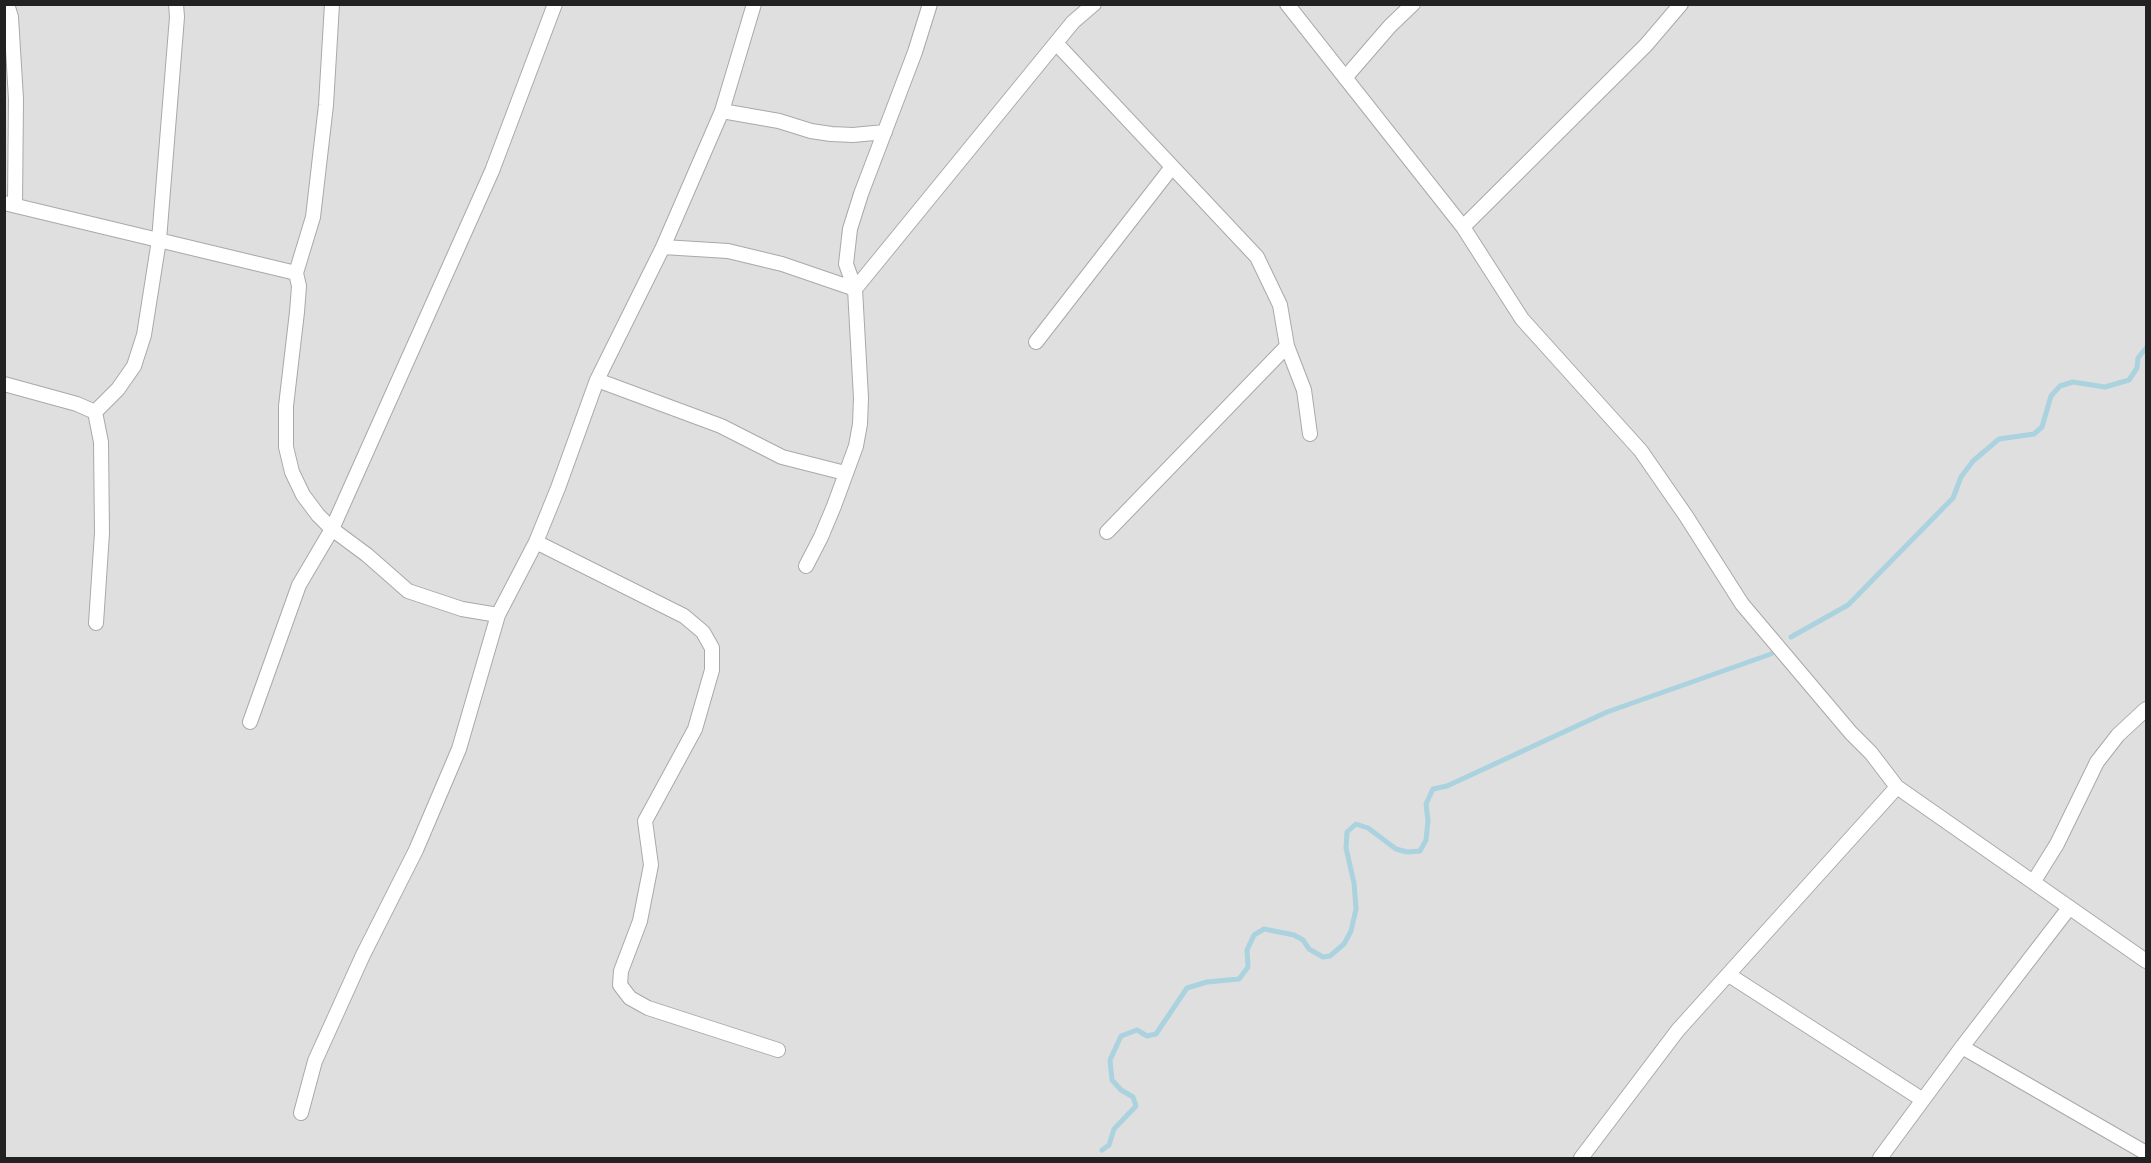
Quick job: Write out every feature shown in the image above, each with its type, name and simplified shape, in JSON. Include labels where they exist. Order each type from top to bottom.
[{"type":"street","points":[[7,4],[11,17],[16,99],[10,204],[296,273]]},
{"type":"street","points":[[95,412],[118,389],[134,366],[144,335],[159,240],[177,17],[176,4]]},
{"type":"street","points":[[332,4],[326,105],[313,217],[296,273],[299,286],[298,304],[286,406],[286,447],[292,472],[303,495],[318,515],[408,591],[462,609],[498,615]]},
{"type":"street","points":[[250,722],[299,585],[332,529],[492,171],[555,4]]},
{"type":"street","points":[[301,1113],[315,1061],[363,955],[416,850],[459,748],[498,615],[536,542],[597,380],[663,247],[722,111],[753,4]]},
{"type":"street","points":[[806,566],[821,537],[856,446],[860,424],[861,398],[855,289],[846,264],[850,229],[915,52],[930,4]]},
{"type":"street","points":[[855,289],[1073,22],[1094,4]]},
{"type":"street","points":[[1287,4],[1463,227],[1522,319],[1641,451],[1742,604],[1851,733],[1871,753],[1897,787],[2146,961]]},
{"type":"street","points":[[1345,78],[1390,26],[1413,4]]},
{"type":"street","points":[[1463,227],[1646,45],[1681,4]]},
{"type":"street","points":[[1056,43],[1257,257],[1280,305],[1287,346],[1304,390],[1310,434]]},
{"type":"street","points":[[722,111],[831,134],[853,135],[885,132]]},
{"type":"street","points":[[1036,342],[1172,167]]},
{"type":"street","points":[[663,247],[728,251],[782,264],[855,289]]},
{"type":"street","points":[[1107,532],[1287,346]]},
{"type":"street","points":[[597,380],[721,426],[782,456],[845,473]]},
{"type":"street","points":[[4,384],[77,404],[95,412]]},
{"type":"street","points":[[95,412],[101,442],[102,533],[96,623]]},
{"type":"street","points":[[536,542],[684,616],[703,632],[712,648],[712,670],[695,729],[645,821],[651,865],[640,921],[621,971],[620,985],[630,998],[648,1008],[778,1050]]},
{"type":"street","points":[[2034,881],[2057,844],[2097,762],[2118,735],[2146,709]]},
{"type":"street","points":[[1581,1158],[1702,1001],[1729,975],[1897,787]]},
{"type":"street","points":[[1880,1158],[2069,908]]},
{"type":"street","points":[[1729,975],[1923,1100]]},
{"type":"street","points":[[1962,1047],[2146,1153]]},
{"type":"shaded area","points":[[5,5],[2146,5],[2146,1158],[5,1158]]},
{"type":"waterway","points":[[1791,637],[1848,605],[1953,498],[1961,477],[1973,461],[1999,439],[2034,434],[2042,427],[2051,396],[2060,386],[2073,382],[2105,387],[2129,380],[2137,368],[2138,358],[2146,348]]},
{"type":"waterway","points":[[1102,1150],[1109,1145],[1114,1129],[1136,1106],[1133,1097],[1121,1090],[1112,1080],[1110,1060],[1121,1036],[1137,1030],[1147,1036],[1156,1034],[1187,988],[1207,982],[1239,979],[1248,967],[1247,950],[1254,935],[1264,929],[1294,935],[1303,940],[1309,949],[1323,957],[1330,956],[1344,944],[1351,931],[1356,909],[1354,883],[1346,848],[1347,832],[1356,824],[1368,828],[1396,849],[1407,852],[1420,851],[1426,840],[1428,821],[1426,804],[1433,789],[1447,786],[1607,712],[1771,654]]}]
